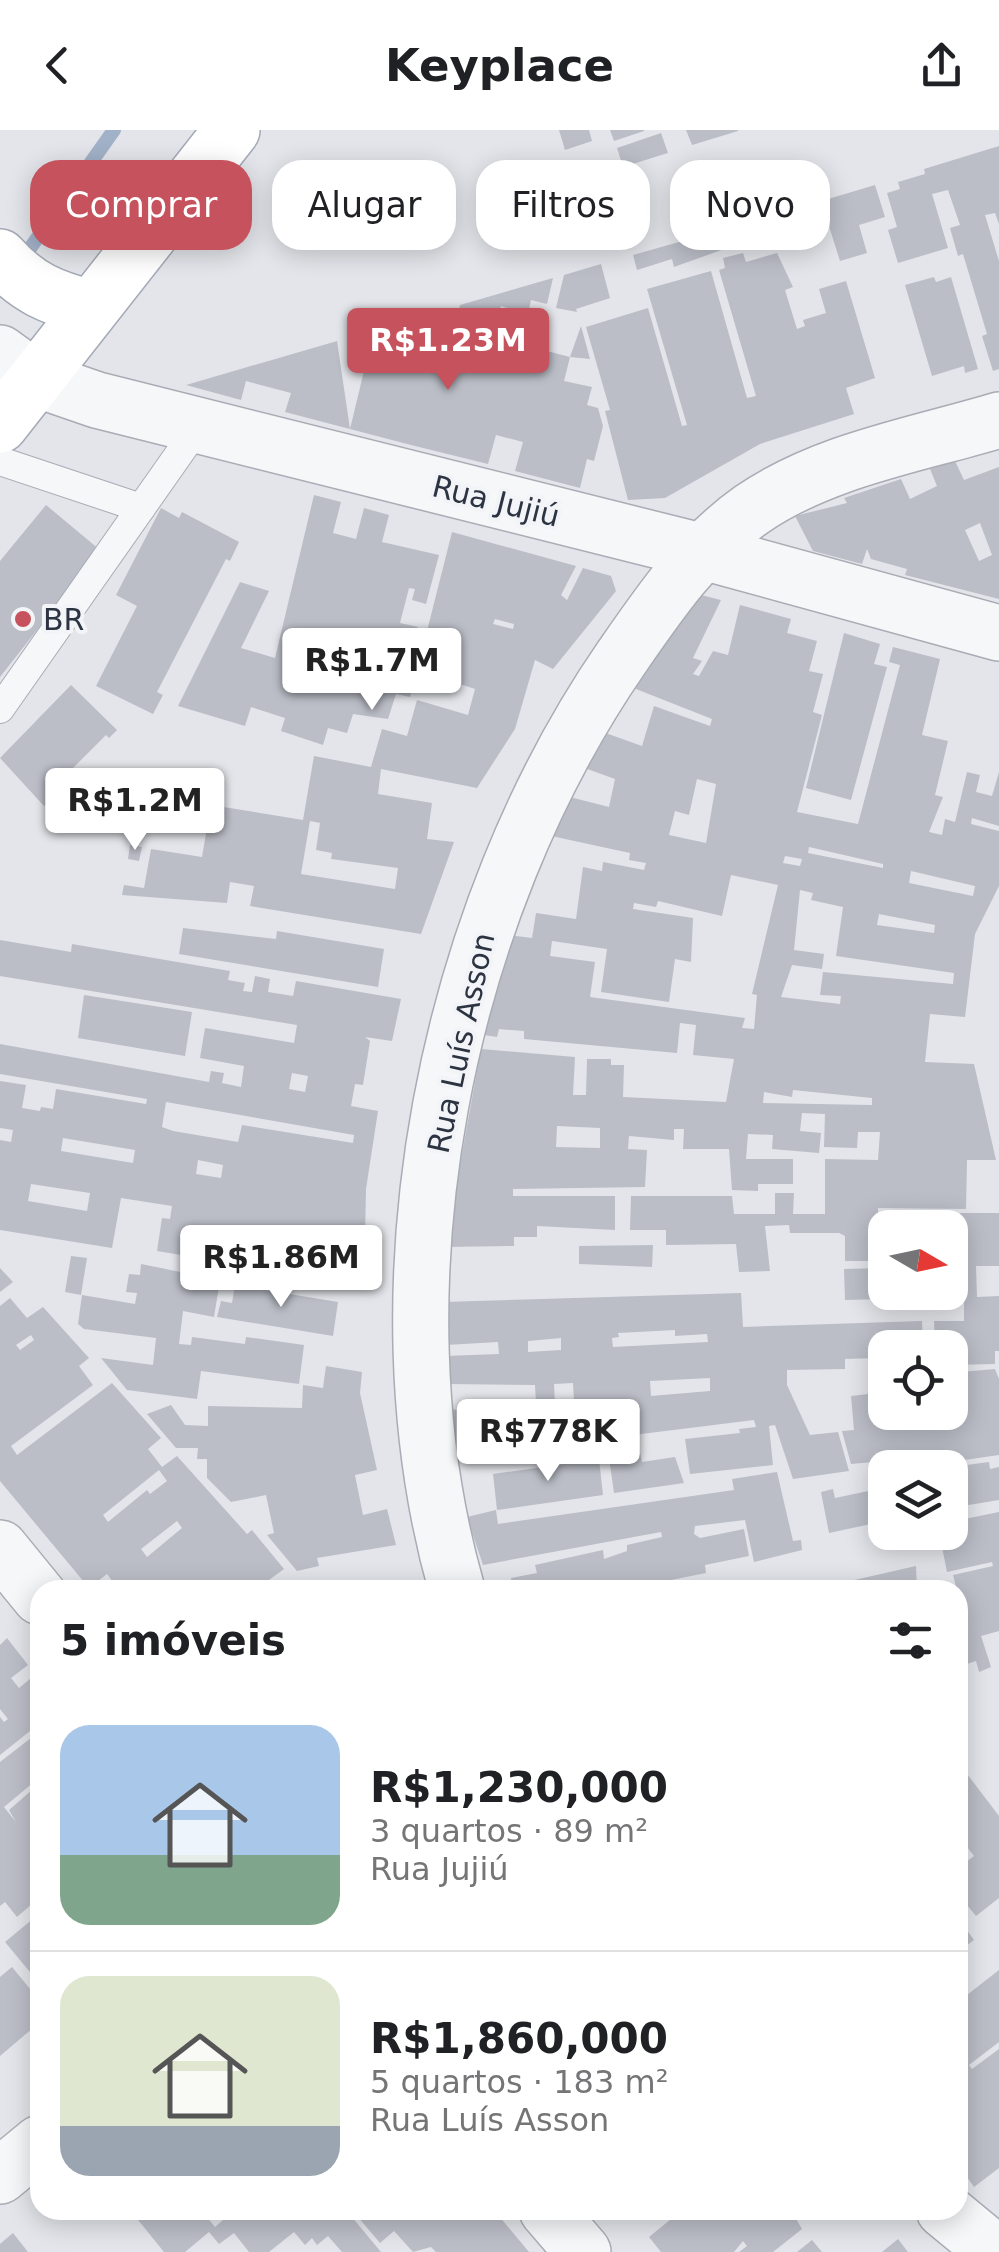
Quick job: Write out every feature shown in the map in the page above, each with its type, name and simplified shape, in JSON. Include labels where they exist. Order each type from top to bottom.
[{"type":"main road","points":[[0,425],[18,366],[91,308],[232,130]]},
{"type":"main road","points":[[11,270],[54,298],[91,308]]},
{"type":"street","name":"Rua Jujiú","points":[[18,366],[198,426],[700,551],[999,633]]},
{"type":"street","name":"Rua Luís Asson","points":[[456,1580],[431,1473],[420,1346],[423,1242],[445,1092],[473,961],[515,847],[558,755],[660,601],[700,551],[752,510],[806,477],[999,420]]},
{"type":"street","points":[[0,2176],[30,2151]]},
{"type":"street","points":[[555,2220],[582,2252]]},
{"type":"street","points":[[956,2220],[994,2252]]},
{"type":"lane","points":[[0,709],[198,426]]},
{"type":"lane","points":[[0,461],[140,508]]},
{"type":"building","points":[[559,130],[589,130],[592,141],[565,150]]},
{"type":"building","points":[[610,130],[644,130],[644,131],[614,141]]},
{"type":"building","points":[[686,130],[738,130],[738,131],[692,145]]},
{"type":"building","points":[[661,133],[668,153],[646,160],[621,160],[617,148]]},
{"type":"building","points":[[999,146],[999,224],[995,213],[985,215],[999,261],[999,369],[993,371],[982,336],[987,334],[963,254],[958,256],[950,228],[960,225],[948,190],[932,194],[948,248],[898,263],[888,230],[897,227],[887,193],[900,189],[898,182],[925,174],[924,169]]},
{"type":"building","points":[[875,185],[885,217],[859,225],[867,253],[840,261],[830,229],[830,198]]},
{"type":"building","points":[[670,245],[670,250],[721,250],[674,267],[672,259],[637,270],[633,255]]},
{"type":"building","points":[[743,253],[746,262],[777,253],[793,287],[785,290],[797,329],[805,326],[803,320],[826,313],[819,289],[846,281],[875,378],[846,388],[854,414],[760,444],[665,498],[628,500],[605,411],[610,410],[586,327],[648,308],[682,426],[687,425],[647,289],[711,271],[747,398],[756,396],[719,270],[725,268],[723,258]]},
{"type":"building","points":[[601,264],[610,298],[576,309],[577,312],[556,308],[564,275]]},
{"type":"building","points":[[934,277],[936,282],[951,277],[978,369],[965,373],[964,366],[932,376],[905,285]]},
{"type":"building","points":[[553,278],[547,304],[531,300],[528,314],[501,306],[493,337],[570,357],[564,381],[592,387],[587,405],[598,408],[603,426],[594,461],[587,459],[580,488],[515,471],[523,442],[496,435],[488,464],[411,445],[285,412],[291,393],[246,381],[241,400],[186,385],[337,341],[350,429],[370,346],[381,348],[384,336],[412,343],[415,331],[439,337],[441,324],[486,336],[490,319],[473,314],[471,322],[457,318],[460,305]]},
{"type":"building","points":[[445,309],[441,324],[429,321],[430,314]]},
{"type":"building","points":[[581,326],[590,359],[570,357]]},
{"type":"building","points":[[955,461],[964,480],[999,467],[999,599],[905,575],[907,569],[871,559],[867,549],[862,564],[813,551],[795,516],[847,503],[844,498],[901,479],[910,499],[937,486],[930,469]],"holes":[[[980,523],[992,555],[979,561],[965,530]]]},
{"type":"building","points":[[314,495],[341,502],[333,533],[356,539],[364,508],[389,515],[382,542],[439,555],[426,604],[412,600],[415,589],[409,588],[400,623],[418,627],[409,664],[425,663],[431,641],[425,639],[452,532],[576,566],[561,595],[567,600],[583,568],[611,576],[616,591],[553,669],[535,660],[515,729],[477,788],[381,769],[378,794],[432,803],[427,839],[454,842],[421,934],[250,906],[254,886],[230,882],[227,903],[122,895],[124,885],[144,888],[151,849],[202,857],[211,805],[303,820],[314,756],[371,767],[382,729],[407,736],[417,700],[468,715],[475,689],[417,670],[410,697],[396,694],[388,719],[353,714],[347,733],[328,728],[323,745],[281,731],[285,718],[251,707],[245,726],[178,706],[240,582],[269,591],[241,648],[275,658]],"holes":[[[495,619],[514,624],[513,629],[493,624]],[[312,633],[325,636],[320,653],[308,650]],[[310,821],[320,823],[316,850],[332,853],[331,859],[398,868],[395,889],[301,874]]]},
{"type":"building","name":"BR","points":[[46,505],[100,550],[0,677],[0,561]]},
{"type":"building","points":[[161,508],[179,518],[182,512],[239,542],[230,561],[226,559],[157,692],[163,695],[153,714],[96,686],[137,606],[116,595]]},
{"type":"building","points":[[701,595],[721,600],[693,658],[702,661],[693,674],[699,676],[713,651],[728,655],[740,605],[791,619],[787,633],[817,641],[809,671],[823,674],[813,712],[822,715],[797,812],[858,824],[900,665],[889,662],[893,647],[940,659],[922,735],[948,741],[935,795],[943,797],[929,832],[942,835],[945,819],[955,822],[967,772],[980,775],[976,792],[992,796],[999,772],[999,826],[972,818],[971,824],[999,831],[999,886],[975,934],[965,1017],[930,1014],[925,1062],[974,1064],[996,1160],[967,1160],[966,1209],[868,1210],[868,1261],[845,1261],[845,1236],[839,1233],[790,1233],[789,1225],[765,1226],[770,1271],[739,1272],[736,1244],[666,1245],[666,1230],[630,1230],[631,1196],[732,1196],[734,1214],[775,1214],[775,1193],[794,1193],[793,1214],[825,1214],[825,1159],[878,1160],[880,1132],[858,1132],[857,1148],[824,1147],[825,1114],[802,1113],[800,1131],[821,1133],[819,1153],[772,1149],[773,1135],[748,1134],[746,1159],[793,1159],[793,1184],[758,1184],[758,1191],[732,1190],[729,1149],[683,1149],[684,1129],[674,1129],[674,1140],[629,1136],[628,1149],[647,1150],[645,1187],[513,1189],[513,1196],[615,1196],[615,1230],[537,1226],[537,1237],[514,1237],[514,1246],[445,1247],[481,1049],[575,1057],[573,1095],[586,1095],[587,1059],[611,1059],[611,1065],[624,1065],[623,1097],[726,1102],[734,1059],[693,1055],[696,1025],[680,1023],[677,1053],[524,1039],[524,1031],[499,1029],[497,1037],[484,1035],[508,935],[532,938],[536,913],[576,919],[583,867],[602,871],[603,862],[644,870],[646,863],[629,860],[630,853],[542,834],[562,795],[609,807],[615,779],[579,766],[600,731],[642,746],[654,706],[710,726],[712,719],[631,687]],"holes":[[[697,779],[716,784],[706,843],[669,835],[675,811],[689,815]],[[809,847],[883,864],[883,868],[808,853]],[[785,856],[802,859],[800,866],[783,863]],[[911,871],[975,886],[973,896],[909,883]],[[731,875],[778,885],[752,994],[757,995],[754,1029],[742,1028],[745,1018],[590,997],[595,962],[550,956],[552,941],[607,949],[601,992],[669,1002],[675,959],[691,962],[693,918],[633,909],[634,903],[656,907],[658,901],[722,916]],[[800,890],[813,893],[811,900],[843,907],[836,956],[954,973],[953,984],[823,972],[820,995],[841,996],[840,1004],[781,997],[792,965],[822,969],[824,954],[794,950]],[[879,914],[935,925],[934,933],[877,925]],[[793,1090],[872,1098],[872,1105],[763,1103],[764,1092],[792,1097]],[[557,1126],[600,1128],[600,1148],[556,1147]]]},
{"type":"building","points":[[844,633],[880,644],[874,664],[887,667],[851,800],[806,788]]},
{"type":"building","points":[[71,685],[117,730],[109,738],[106,735],[49,792],[53,797],[44,806],[0,758]]},
{"type":"building","points":[[130,845],[142,847],[139,861],[128,859]]},
{"type":"building","points":[[183,928],[276,939],[277,931],[384,949],[378,987],[179,954]]},
{"type":"building","points":[[0,940],[71,952],[72,944],[230,971],[228,980],[245,983],[243,991],[252,992],[255,976],[270,979],[268,992],[293,996],[296,981],[401,999],[392,1041],[365,1037],[370,1041],[363,1085],[355,1084],[351,1106],[378,1111],[366,1189],[365,1237],[303,1227],[294,1274],[157,1251],[162,1218],[170,1219],[172,1206],[121,1198],[112,1248],[0,1230],[0,1140],[11,1142],[13,1130],[0,1128],[0,1081],[26,1085],[22,1108],[40,1111],[41,1107],[53,1109],[56,1089],[146,1104],[147,1099],[0,1074],[0,1044],[209,1082],[211,1071],[224,1073],[222,1083],[241,1087],[244,1066],[200,1058],[205,1028],[294,1043],[297,1025],[0,976]],"holes":[[[292,1073],[308,1076],[305,1092],[289,1089]],[[166,1102],[354,1135],[353,1143],[242,1125],[238,1142],[162,1127]],[[63,1138],[135,1150],[133,1163],[61,1151]],[[198,1160],[223,1165],[221,1178],[196,1174]],[[31,1184],[90,1193],[87,1211],[28,1201]]]},
{"type":"building","points":[[84,995],[192,1012],[185,1056],[78,1038]]},
{"type":"building","points":[[968,1213],[999,1213],[999,1266],[976,1266],[977,1297],[999,1296],[999,1351],[995,1351],[995,1364],[968,1365],[968,1330],[934,1330],[934,1321],[964,1321],[964,1310],[968,1310]]},
{"type":"building","points":[[653,1245],[652,1267],[579,1264],[579,1246]]},
{"type":"building","points":[[71,1256],[87,1258],[81,1295],[65,1292]]},
{"type":"building","points":[[141,1264],[220,1280],[214,1317],[183,1311],[179,1344],[191,1345],[192,1337],[245,1344],[246,1337],[304,1345],[299,1384],[201,1371],[197,1399],[127,1390],[101,1358],[153,1365],[156,1338],[84,1329],[78,1324],[82,1295],[135,1304],[137,1293],[126,1292],[129,1274],[140,1275]]},
{"type":"building","points":[[0,1268],[13,1282],[0,1292]]},
{"type":"building","points":[[868,1268],[868,1299],[845,1300],[844,1269]]},
{"type":"building","points":[[235,1285],[338,1302],[333,1336],[217,1317],[221,1301],[232,1303]]},
{"type":"building","points":[[741,1293],[743,1327],[922,1321],[922,1330],[868,1330],[868,1358],[845,1359],[845,1369],[787,1370],[787,1385],[810,1435],[838,1432],[849,1471],[793,1479],[775,1425],[769,1426],[773,1465],[690,1474],[685,1439],[740,1433],[739,1429],[756,1427],[754,1420],[495,1452],[495,1448],[457,1452],[450,1410],[536,1404],[535,1385],[447,1384],[445,1356],[499,1354],[498,1342],[446,1345],[443,1302]],"holes":[[[675,1330],[675,1336],[707,1334],[708,1342],[613,1347],[612,1338],[619,1337],[618,1333]],[[561,1338],[561,1350],[528,1352],[528,1341]],[[710,1378],[710,1391],[651,1396],[650,1381]],[[573,1383],[574,1401],[555,1403],[554,1384]]]},
{"type":"building","points":[[10,1298],[27,1318],[43,1307],[89,1358],[79,1366],[93,1385],[11,1446],[17,1455],[112,1383],[161,1438],[148,1449],[162,1467],[177,1456],[247,1534],[252,1530],[284,1569],[269,1580],[112,1580],[107,1574],[99,1580],[82,1580],[0,1481],[0,1306]],"holes":[[[31,1335],[34,1340],[20,1350],[16,1345]],[[159,1470],[167,1481],[150,1494],[147,1490],[108,1522],[103,1515]],[[177,1521],[182,1528],[147,1557],[141,1549]]]},
{"type":"building","points":[[326,1366],[362,1372],[360,1393],[377,1470],[355,1475],[363,1515],[387,1509],[396,1545],[317,1558],[319,1566],[297,1571],[267,1535],[274,1533],[266,1495],[231,1502],[207,1478],[207,1459],[197,1459],[198,1448],[176,1448],[147,1414],[171,1405],[185,1425],[208,1426],[208,1406],[302,1408],[303,1385],[323,1388]]},
{"type":"building","points":[[995,1369],[999,1379],[999,1455],[968,1459],[968,1450],[868,1450],[868,1462],[851,1464],[842,1431],[854,1430],[851,1396],[868,1394],[868,1430],[968,1430],[968,1371]]},
{"type":"building","points":[[639,1447],[642,1462],[675,1457],[684,1483],[614,1493],[608,1451]]},
{"type":"building","points":[[599,1459],[603,1495],[497,1510],[493,1474]]},
{"type":"building","points":[[989,1462],[990,1469],[999,1467],[999,1500],[968,1505],[968,1465]]},
{"type":"building","points":[[777,1472],[793,1541],[801,1540],[802,1550],[754,1562],[745,1520],[695,1526],[694,1534],[700,1538],[744,1529],[749,1556],[705,1565],[706,1573],[671,1580],[511,1580],[537,1573],[535,1565],[603,1550],[604,1559],[627,1551],[627,1545],[662,1537],[661,1532],[483,1565],[467,1517],[496,1510],[498,1524],[734,1490],[732,1479]]},
{"type":"building","points":[[833,1489],[835,1498],[868,1491],[868,1525],[829,1533],[821,1492]]},
{"type":"building","points":[[999,1512],[999,1631],[981,1636],[991,1667],[979,1672],[976,1661],[968,1664],[968,1580],[954,1580],[953,1575],[993,1566],[992,1562],[947,1572],[943,1550],[968,1550],[968,1518]]},
{"type":"building","points":[[916,1566],[917,1580],[854,1580]]},
{"type":"building","points":[[7,1638],[28,1665],[11,1678],[19,1688],[30,1679],[30,1731],[0,1755],[0,1717],[4,1722],[8,1719],[0,1709],[0,1645]]},
{"type":"building","points":[[30,1739],[30,1785],[4,1807],[16,1822],[9,1810],[30,1792],[30,1906],[17,1917],[5,1902],[0,1906],[0,1762]]},
{"type":"building","points":[[968,1775],[999,1816],[999,1898],[976,1916],[968,1906],[968,1860],[974,1856],[968,1848]]},
{"type":"building","points":[[30,1921],[30,1972],[5,1942]]},
{"type":"building","points":[[12,1967],[30,1989],[30,2030],[0,2056],[0,1977]]},
{"type":"building","points":[[999,1970],[999,2042],[969,2065],[972,2069],[999,2049],[999,2168],[974,2187],[968,2178],[968,1994]]},
{"type":"building","points":[[138,2220],[209,2220],[215,2227],[223,2220],[354,2220],[381,2252],[342,2252],[328,2236],[317,2245],[312,2238],[305,2245],[294,2232],[269,2252],[249,2252],[234,2233],[219,2244],[209,2232],[185,2252],[164,2252]]},
{"type":"building","points":[[360,2220],[502,2220],[529,2252],[436,2252],[431,2247],[413,2252],[394,2231],[380,2243]]},
{"type":"building","points":[[670,2220],[797,2220],[802,2229],[773,2252],[739,2252],[747,2246],[743,2241],[734,2252],[661,2252],[649,2237]]},
{"type":"building","points":[[13,2233],[28,2252],[0,2252],[0,2244]]},
{"type":"building","points":[[898,2239],[908,2252],[882,2252]]},
{"type":"building","points":[[812,2240],[822,2252],[797,2252]]},
{"type":"waterway","points":[[21,261],[114,130]]},
{"type":"place","name":"BR","points":[[23,619]]}]
